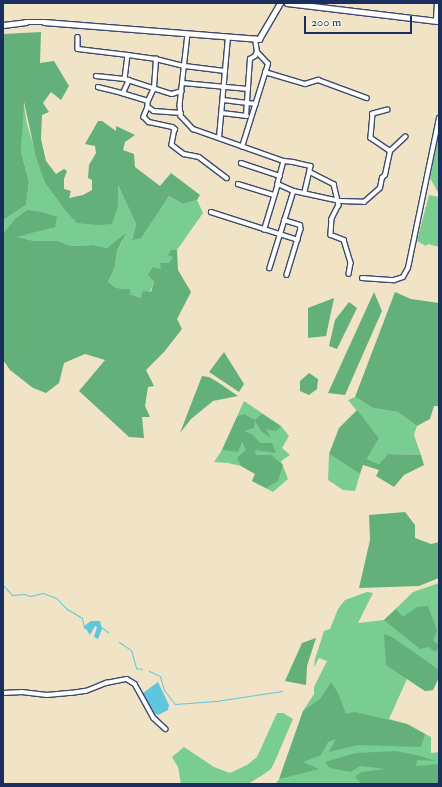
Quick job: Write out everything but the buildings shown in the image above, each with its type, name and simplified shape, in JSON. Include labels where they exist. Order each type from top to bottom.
[{"type":"street","points":[[3,25],[26,22],[44,22],[259,39],[280,3]]},
{"type":"street","points":[[287,3],[333,6],[437,21],[437,3]]},
{"type":"street","points":[[188,34],[181,116],[193,129],[284,162],[293,162],[311,166],[304,193]]},
{"type":"street","points":[[78,37],[78,49],[156,58],[185,66],[225,71]]},
{"type":"street","points":[[219,138],[228,37]]},
{"type":"street","points":[[242,147],[268,64],[257,52],[255,39]]},
{"type":"street","points":[[246,116],[250,59],[255,56],[257,52]]},
{"type":"street","points":[[123,93],[127,80],[128,54]]},
{"type":"street","points":[[156,58],[154,88],[144,117],[149,122],[172,127],[174,129],[172,145],[184,154],[199,157],[227,178]]},
{"type":"street","points":[[265,72],[305,84],[318,80],[367,98]]},
{"type":"street","points":[[96,76],[127,80],[172,94],[182,91]]},
{"type":"street","points":[[183,83],[248,89]]},
{"type":"street","points":[[98,88],[123,93],[148,102]]},
{"type":"street","points":[[223,100],[256,104]]},
{"type":"street","points":[[148,106],[154,111],[181,112]]},
{"type":"street","points":[[388,110],[373,114],[371,138],[390,151]]},
{"type":"street","points":[[222,113],[252,117]]},
{"type":"street","points":[[362,278],[394,280],[403,277],[408,268],[439,118]]},
{"type":"street","points":[[278,184],[294,191],[338,201],[364,202],[380,188],[382,178],[385,175],[390,151],[405,137]]},
{"type":"street","points":[[264,230],[284,162]]},
{"type":"street","points":[[241,163],[280,176]]},
{"type":"street","points":[[310,172],[334,184],[338,205],[332,219],[330,234],[344,240],[351,263],[349,274]]},
{"type":"street","points":[[238,184],[274,194]]},
{"type":"street","points":[[270,268],[294,191]]},
{"type":"street","points":[[210,212],[298,240]]},
{"type":"street","points":[[284,220],[300,225],[302,229],[287,275]]},
{"type":"street","points":[[3,693],[22,692],[46,695],[71,694],[86,691],[106,683],[127,679],[135,684],[154,718],[166,729]]},
{"type":"green space","points":[[41,32],[40,63],[54,61],[69,86],[61,100],[51,92],[43,103],[49,112],[42,115],[41,139],[46,161],[56,174],[64,169],[67,171],[64,179],[64,189],[71,191],[69,198],[83,195],[92,190],[92,180],[88,178],[89,165],[96,153],[95,146],[85,144],[98,121],[102,121],[116,131],[116,126],[135,135],[125,142],[123,150],[134,154],[135,167],[160,186],[171,173],[200,195],[197,200],[183,204],[169,196],[141,238],[132,240],[136,224],[118,185],[118,206],[112,224],[98,225],[77,223],[64,209],[45,183],[36,157],[24,102],[21,152],[29,182],[26,205],[3,220],[3,34]]},
{"type":"green space","points":[[23,99],[27,124],[45,183],[64,209],[117,183],[136,224],[132,239],[151,221],[169,196],[183,204],[197,200],[203,213],[177,250],[171,250],[173,257],[169,264],[162,269],[154,281],[150,292],[141,298],[130,294],[129,289],[116,288],[108,282],[115,267],[117,251],[123,240],[107,248],[93,245],[71,246],[58,241],[34,241],[16,237],[39,231],[3,234],[3,220],[26,205],[29,182],[21,152]]},
{"type":"green space","points":[[439,133],[439,194],[430,178]]},
{"type":"green space","points":[[429,195],[439,197],[439,247],[428,244],[426,246],[417,241]]},
{"type":"green space","points":[[27,210],[42,212],[57,217],[55,227],[17,237],[34,241],[58,241],[71,246],[93,245],[107,248],[126,233],[117,251],[115,267],[108,282],[116,288],[130,289],[130,294],[141,298],[143,291],[151,292],[154,281],[148,275],[153,267],[161,269],[160,263],[169,263],[173,257],[168,255],[171,250],[177,250],[178,270],[191,292],[177,319],[182,329],[164,352],[146,370],[154,386],[148,387],[145,406],[150,417],[142,417],[144,438],[129,437],[79,391],[105,360],[85,354],[64,363],[59,383],[46,393],[33,388],[10,370],[3,360],[3,234],[15,219]]},
{"type":"green space","points":[[374,292],[382,311],[345,395],[328,393]]},
{"type":"green space","points":[[395,292],[411,299],[439,303],[439,406],[434,406],[430,419],[417,426],[398,412],[373,408],[355,397]]},
{"type":"green space","points":[[334,298],[326,336],[308,338],[308,308]]},
{"type":"green space","points":[[349,302],[357,308],[337,349],[329,346],[335,320]]},
{"type":"green space","points":[[224,352],[244,384],[239,392],[209,372]]},
{"type":"green space","points":[[309,373],[318,379],[317,389],[309,395],[300,391],[300,381]]},
{"type":"green space","points":[[202,376],[209,377],[238,396],[213,401],[191,419],[180,433]]},
{"type":"green space","points":[[355,397],[373,408],[398,412],[417,426],[414,435],[421,455],[388,454],[379,464],[367,459],[379,438],[348,400]]},
{"type":"green space","points":[[244,401],[281,426],[289,436],[282,448],[290,455],[281,461],[288,479],[273,492],[252,481],[255,474],[241,466],[214,462],[222,450]]},
{"type":"green space","points":[[357,410],[379,438],[367,459],[379,464],[388,454],[421,455],[424,465],[404,475],[394,487],[376,476],[379,470],[363,465],[360,474],[329,454],[339,428]]},
{"type":"green space","points":[[244,414],[255,420],[262,414],[281,426],[276,431],[266,429],[271,438],[261,431],[255,421],[254,428],[244,431],[253,435],[260,443],[272,443],[276,453],[255,450],[256,455],[271,455],[283,465],[278,481],[266,488],[252,481],[255,474],[241,466],[237,458],[246,450],[242,442],[238,452],[222,450],[237,417]]},
{"type":"green space","points":[[329,454],[360,474],[355,491],[343,490],[328,480]]},
{"type":"green space","points":[[405,512],[415,525],[415,538],[431,544],[439,542],[439,578],[419,586],[359,588],[370,540],[369,515]]},
{"type":"green space","points":[[439,583],[439,677],[433,690],[425,691],[407,679],[389,719],[407,724],[431,737],[431,753],[439,752],[439,784],[275,784],[290,767],[303,711],[314,694],[314,687],[327,661],[319,658],[314,667],[324,631],[330,629],[338,609],[345,600],[367,592],[373,593],[358,623],[384,620],[413,592]]},
{"type":"green space","points":[[428,606],[437,630],[433,641],[439,645],[436,652],[428,647],[420,649],[384,620],[396,609],[403,617],[417,607]]},
{"type":"green space","points":[[384,634],[392,637],[439,670],[439,677],[433,690],[425,691],[386,665]]},
{"type":"green space","points":[[316,638],[307,666],[306,685],[285,681],[302,643]]},
{"type":"green space","points":[[331,682],[338,693],[346,714],[355,712],[407,724],[425,734],[421,747],[358,745],[329,752],[336,739],[328,742],[321,755],[303,762],[319,769],[279,779],[303,711],[320,699]]},
{"type":"green space","points":[[277,713],[283,713],[293,719],[271,769],[248,784],[181,784],[178,767],[172,757],[184,747],[214,767],[230,773],[247,765],[257,757]]},
{"type":"green space","points":[[396,751],[436,761],[417,760],[416,766],[439,764],[439,784],[362,784],[355,777],[361,772],[386,769],[360,766],[351,772],[330,768],[325,762],[356,753]]},
{"type":"water","points":[[91,621],[100,621],[102,629],[98,639],[94,637],[97,627],[95,626],[90,635],[84,626]]},
{"type":"water","points":[[158,682],[169,705],[168,710],[158,715],[155,714],[144,698],[143,693]]},
{"type":"waterway","points":[[3,585],[12,595],[24,594],[30,596],[43,593],[56,598],[67,609],[82,618],[84,628],[86,627]]},
{"type":"waterway","points":[[101,627],[108,632]]},
{"type":"waterway","points":[[119,642],[131,650],[136,668],[142,669]]},
{"type":"waterway","points":[[149,671],[160,676],[164,690],[175,704],[216,701],[282,691]]}]
